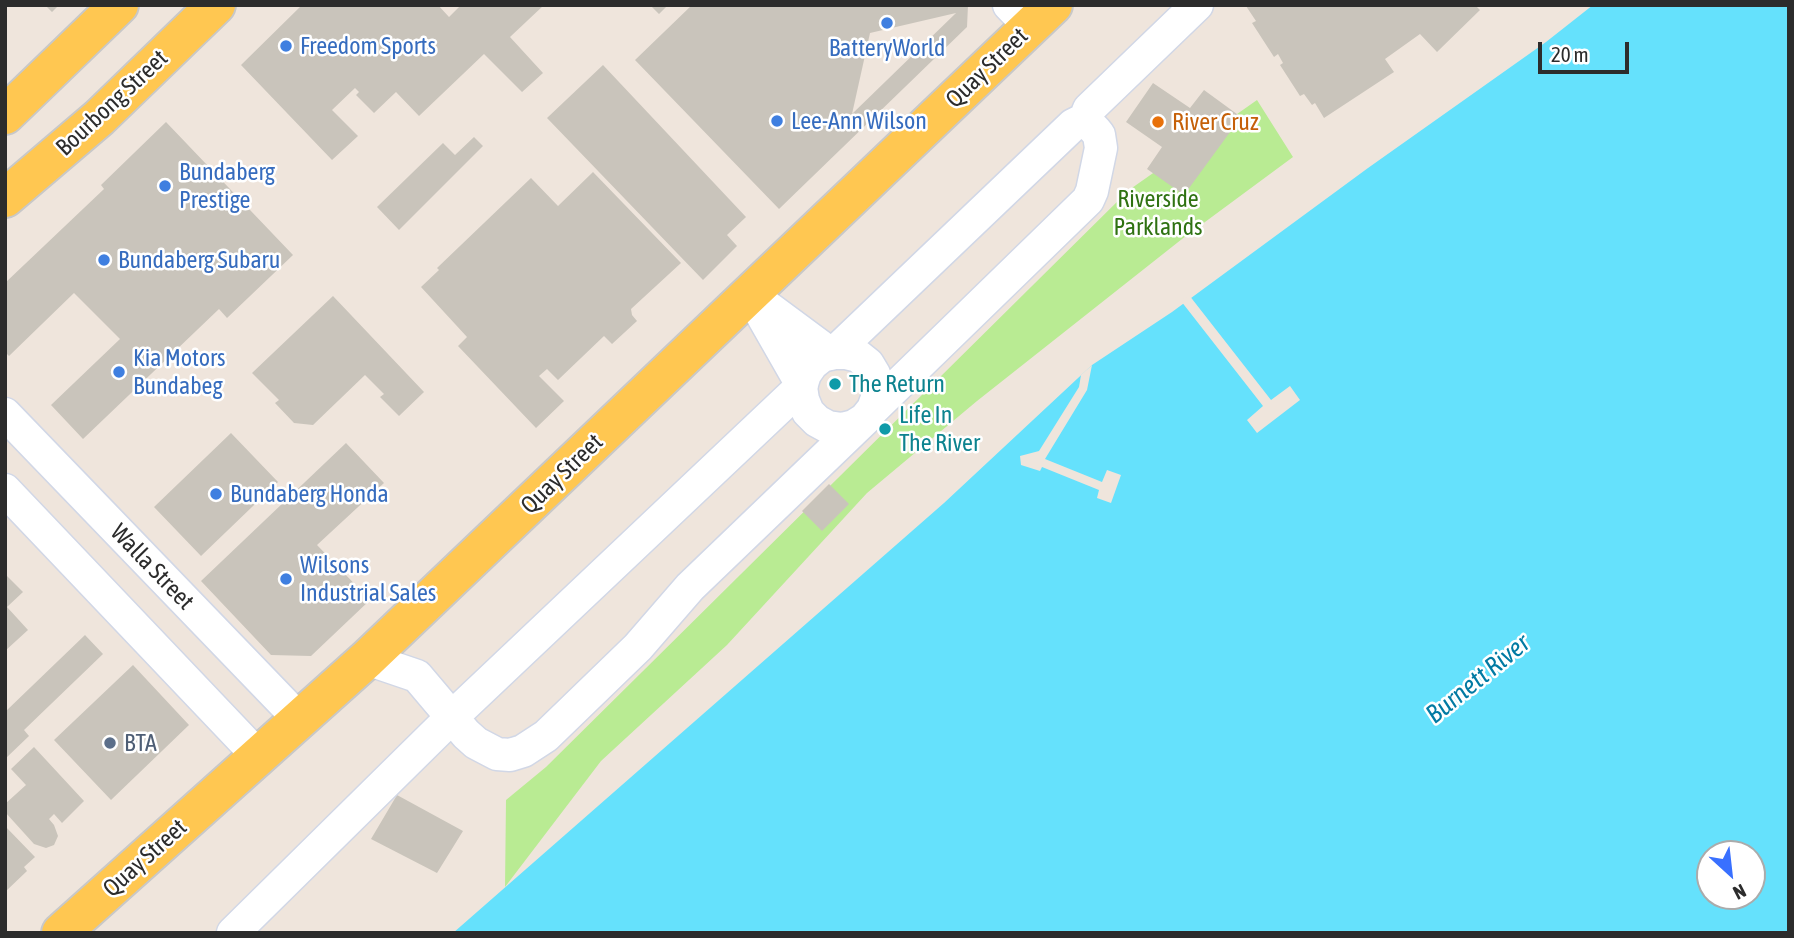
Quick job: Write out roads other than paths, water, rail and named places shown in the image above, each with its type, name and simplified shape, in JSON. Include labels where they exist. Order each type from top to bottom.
[{"type":"main road","points":[[5,115],[119,5]]},
{"type":"main road","name":"Bourbong Street","points":[[5,198],[99,118],[216,5]]},
{"type":"main road","name":"Quay Street","points":[[61,933],[367,659],[750,294],[1031,13]]},
{"type":"street","points":[[1088,124],[1089,109],[1186,10]]},
{"type":"street","points":[[367,659],[417,676],[476,743],[497,754],[510,755],[537,744],[638,646],[690,587],[869,414],[1088,200],[1101,148],[1099,135],[1088,124],[1079,122],[1073,125],[832,353],[812,364],[805,374],[802,386],[803,400],[808,412],[828,427],[842,429],[854,426],[869,414],[877,398],[878,385],[868,364],[858,356],[832,353],[750,294]]},
{"type":"street","points":[[750,294],[802,386]]},
{"type":"street","points":[[233,933],[547,626],[802,386]]},
{"type":"street","name":"Walla Street","points":[[5,414],[300,720]]},
{"type":"street","points":[[5,490],[259,757]]},
{"type":"water","name":"Burnett River","points":[[1593,5],[1789,5],[1789,933],[453,933],[944,503],[1092,365],[1172,312],[1546,42]]},
{"type":"place","name":"BatteryWorld","points":[[887,23]]},
{"type":"place","name":"Freedom Sports","points":[[286,46]]},
{"type":"place","name":"Lee-Ann Wilson","points":[[777,121]]},
{"type":"place","name":"River Cruz","points":[[1158,122]]},
{"type":"place","name":"Bundaberg Prestige","points":[[165,186]]},
{"type":"place","name":"Bundaberg Subaru","points":[[104,260]]},
{"type":"place","name":"Kia Motors Bundabeg","points":[[119,372]]},
{"type":"place","name":"The Return","points":[[835,384]]},
{"type":"place","name":"Life In The River","points":[[885,429]]},
{"type":"place","name":"Bundaberg Honda","points":[[216,494]]},
{"type":"place","name":"Wilsons Industrial Sales","points":[[286,579]]},
{"type":"place","name":"BTA","points":[[110,743]]},
{"type":"park label","name":"Riverside Parklands","points":[[1158,213]]}]
